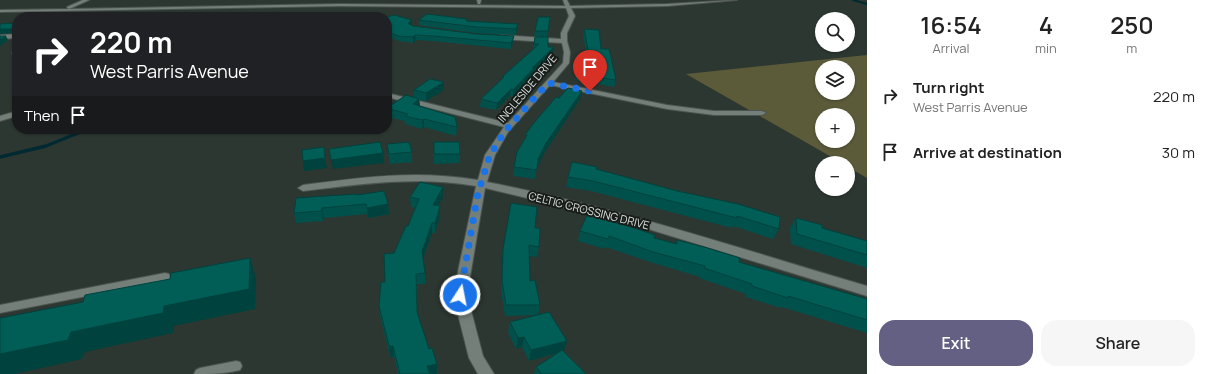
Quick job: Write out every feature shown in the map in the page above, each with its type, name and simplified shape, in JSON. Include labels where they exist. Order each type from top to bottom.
[{"type":"street","points":[[69,8],[88,0]]},
{"type":"street","points":[[0,10],[70,11],[340,5],[567,4],[688,0]]},
{"type":"street","points":[[0,10],[321,3],[674,4],[735,0]]},
{"type":"street","name":"INGLESIDE DRIVE","points":[[486,374],[476,358],[460,295],[481,184],[490,155],[510,126],[566,63],[568,52],[564,41],[564,32],[572,16],[567,4]]},
{"type":"street","points":[[0,37],[12,36]]},
{"type":"street","points":[[497,37],[564,41]]},
{"type":"street","points":[[548,83],[667,107],[714,113],[762,113]]},
{"type":"street","points":[[392,96],[510,126]]},
{"type":"street","points":[[0,119],[12,114]]},
{"type":"street","name":"CELTIC CROSSING DRIVE","points":[[303,188],[388,179],[437,178],[481,184],[589,208],[693,236],[867,291]]},
{"type":"lane","points":[[0,309],[165,276]]},
{"type":"lane","points":[[200,374],[236,366]]},
{"type":"shaded area","points":[[867,55],[867,178],[855,171],[855,156],[830,156],[816,148],[855,148],[855,108],[815,108],[815,148],[686,74],[815,60],[815,100],[855,100],[855,60],[819,60]]},
{"type":"building","points":[[427,14],[467,19],[466,21],[518,24],[516,29],[476,27],[419,20]]},
{"type":"building","points":[[392,16],[412,20],[408,23],[413,26],[476,34],[514,36],[511,43],[433,36],[398,36],[392,33]]},
{"type":"building","points":[[538,17],[550,17],[548,31],[535,31]]},
{"type":"building","points":[[12,23],[12,29],[0,29],[0,24]]},
{"type":"building","points":[[584,29],[599,30],[601,49],[609,49],[616,80],[576,74],[589,55]]},
{"type":"building","points":[[0,36],[6,36],[0,40]]},
{"type":"building","points":[[535,37],[548,37],[548,47],[554,47],[532,68],[534,68],[513,90],[511,89],[497,103],[481,99],[504,77],[502,77],[539,44],[534,44]]},
{"type":"building","points":[[430,79],[444,82],[426,93],[414,90]]},
{"type":"building","points":[[568,88],[582,91],[546,143],[538,159],[537,170],[514,167],[517,152],[527,135],[525,135],[556,97],[559,98]]},
{"type":"building","points":[[406,95],[419,99],[413,104],[455,117],[457,127],[405,116],[408,114],[392,109],[392,105]]},
{"type":"building","points":[[380,142],[383,153],[331,160],[329,149]]},
{"type":"building","points":[[409,142],[412,152],[389,154],[387,144]]},
{"type":"building","points":[[434,142],[459,142],[460,154],[434,154]]},
{"type":"building","points":[[324,147],[325,158],[303,161],[302,150]]},
{"type":"building","points":[[572,162],[597,167],[596,169],[677,191],[738,204],[780,217],[779,229],[737,216],[737,218],[593,181],[568,177]]},
{"type":"building","points":[[420,182],[443,187],[433,205],[440,206],[435,223],[432,223],[422,251],[425,273],[416,274],[417,312],[429,349],[432,348],[437,364],[427,366],[430,374],[400,374],[393,346],[389,346],[379,306],[381,282],[385,282],[384,254],[394,253],[406,226],[408,226],[419,199],[410,197]]},
{"type":"building","points":[[384,191],[388,204],[367,208],[366,204],[322,208],[322,211],[294,213],[296,198],[357,195]]},
{"type":"building","points":[[511,203],[537,207],[535,228],[540,228],[539,247],[529,245],[530,281],[535,280],[540,305],[506,305],[502,281],[503,249]]},
{"type":"building","points":[[587,215],[655,235],[654,238],[677,244],[677,240],[704,247],[740,258],[739,262],[867,299],[867,320],[788,296],[788,298],[704,268],[705,266],[653,252],[609,236],[608,239],[580,231]]},
{"type":"building","points":[[796,218],[822,225],[822,228],[867,241],[867,255],[797,234]]},
{"type":"building","points":[[250,258],[249,289],[164,306],[163,313],[71,332],[68,340],[0,354],[0,318],[83,302],[85,295],[170,279],[171,273]]},
{"type":"building","points":[[549,312],[567,341],[531,350],[524,337],[518,338],[510,322]]},
{"type":"building","points":[[562,350],[586,374],[542,374],[536,367]]},
{"type":"waterway","points":[[853,0],[867,4]]},
{"type":"waterway","points":[[0,157],[46,146],[76,134]]},
{"type":"route","points":[[460,295],[478,193],[490,155],[505,131],[548,83],[590,91]]}]
